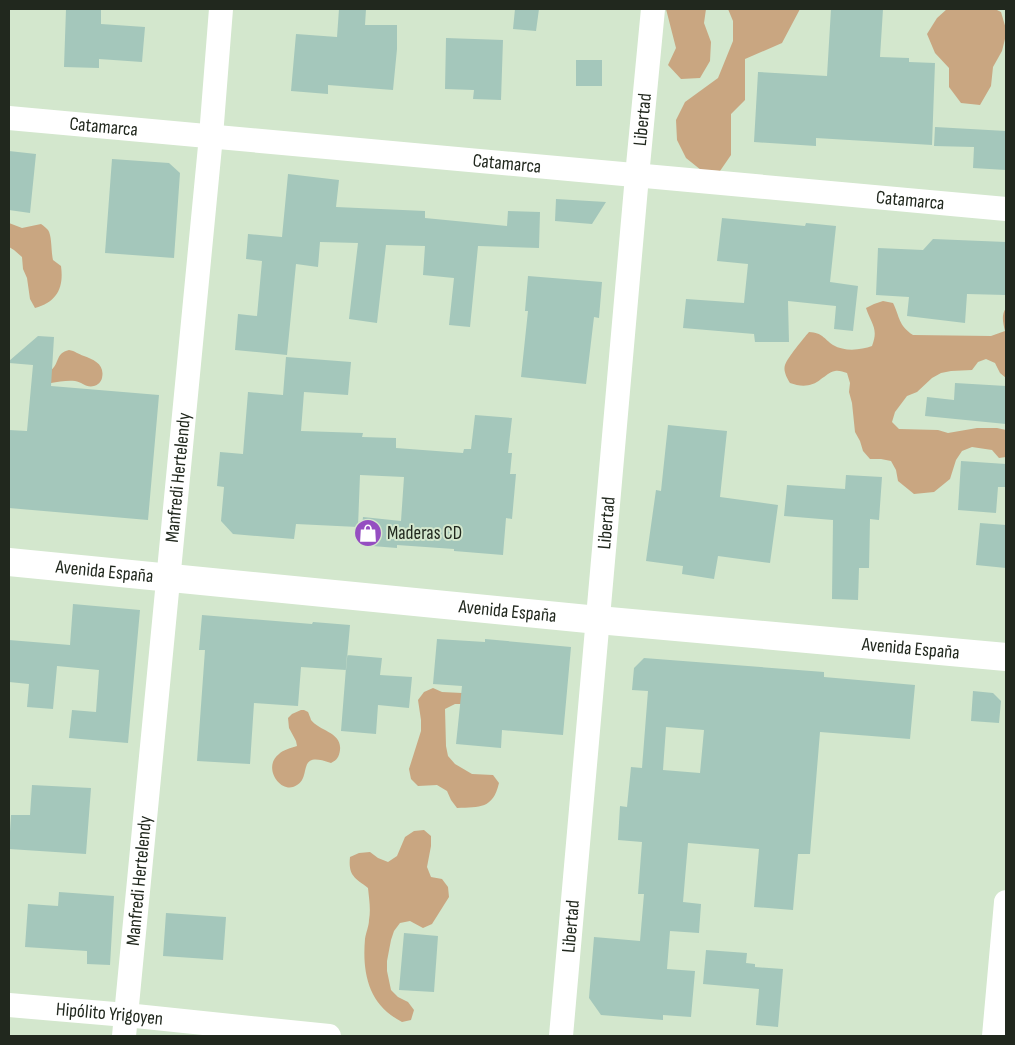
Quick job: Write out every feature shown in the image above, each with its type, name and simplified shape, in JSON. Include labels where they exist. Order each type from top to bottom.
[{"type":"main road","name":"Avenida España","points":[[9,562],[598,620],[1006,657]]},
{"type":"street","name":"Manfredi Hertelendy","points":[[125,1026],[211,136],[221,9]]},
{"type":"street","name":"Libertad","points":[[561,1036],[637,176],[654,9]]},
{"type":"street","name":"Catamarca","points":[[9,118],[1006,209]]},
{"type":"street","points":[[994,1036],[1006,902]]},
{"type":"street","name":"Hipólito Yrigoyen","points":[[9,1005],[125,1026],[329,1036]]},
{"type":"shaded area","points":[[666,9],[706,9],[704,23],[711,42],[710,61],[700,78],[681,79],[668,65],[676,48]]},
{"type":"shaded area","points":[[728,9],[800,9],[782,43],[745,59],[745,100],[731,114],[731,155],[720,171],[701,170],[686,158],[677,140],[676,120],[685,102],[718,78],[733,41],[733,21]]},
{"type":"shaded area","points":[[947,9],[995,9],[1001,12],[1006,35],[1002,51],[993,67],[991,86],[980,105],[961,103],[949,87],[949,68],[935,53],[927,34],[937,18]]},
{"type":"shaded area","points":[[9,223],[22,228],[41,224],[49,232],[53,260],[61,266],[60,287],[54,298],[35,308],[30,299],[22,257],[9,247]]},
{"type":"shaded area","points":[[883,301],[893,303],[902,324],[913,335],[991,336],[1005,331],[1003,316],[1006,308],[1006,378],[1000,373],[995,363],[986,359],[978,362],[972,370],[941,373],[932,378],[917,392],[907,396],[895,412],[892,422],[899,429],[938,430],[948,433],[977,428],[1006,430],[1006,457],[999,458],[992,450],[972,447],[962,451],[956,460],[950,479],[934,492],[914,494],[898,481],[896,470],[891,461],[870,459],[863,451],[855,432],[849,392],[850,383],[847,373],[833,372],[810,385],[802,386],[790,383],[785,372],[785,365],[809,332],[820,335],[833,345],[843,349],[863,349],[872,346],[875,335],[874,326],[866,308]]},
{"type":"shaded area","points":[[69,350],[98,363],[102,369],[102,379],[99,383],[95,386],[86,386],[75,381],[51,383],[50,371],[59,356]]},
{"type":"shaded area","points":[[433,688],[442,692],[462,693],[465,704],[455,704],[445,709],[446,746],[448,756],[455,764],[472,774],[493,775],[499,783],[493,798],[484,805],[457,808],[447,791],[437,785],[418,786],[411,779],[409,769],[421,731],[418,700],[424,692]]},
{"type":"shaded area","points":[[301,710],[308,712],[315,724],[334,735],[340,744],[340,752],[335,761],[331,763],[312,760],[308,763],[303,778],[299,783],[293,787],[287,787],[282,785],[274,776],[272,765],[274,759],[281,753],[297,746],[289,728],[288,718]]},
{"type":"shaded area","points":[[424,830],[431,836],[427,867],[431,877],[442,879],[448,887],[449,897],[432,924],[423,928],[410,921],[400,923],[394,931],[387,961],[391,990],[398,997],[408,1002],[414,1010],[411,1020],[402,1022],[382,1007],[370,987],[364,952],[370,912],[368,888],[351,873],[350,857],[359,853],[370,852],[388,862],[397,856],[405,837],[414,831]]},
{"type":"building","points":[[66,9],[101,9],[101,24],[145,27],[142,62],[99,59],[99,68],[64,67]]},
{"type":"building","points":[[339,9],[366,9],[365,25],[397,25],[393,90],[328,85],[328,94],[291,91],[296,34],[337,37]]},
{"type":"building","points":[[515,9],[539,9],[536,31],[513,29]]},
{"type":"building","points":[[831,9],[883,9],[880,57],[909,58],[909,62],[935,63],[932,145],[816,138],[816,146],[754,142],[758,72],[827,76]]},
{"type":"building","points":[[446,38],[503,40],[501,100],[473,99],[474,90],[445,89]]},
{"type":"building","points":[[576,60],[602,60],[602,86],[576,86]]},
{"type":"building","points":[[935,127],[1006,131],[1006,170],[973,168],[974,147],[934,146]]},
{"type":"building","points":[[9,151],[36,154],[30,213],[9,210]]},
{"type":"building","points":[[112,159],[169,163],[180,173],[174,258],[105,253]]},
{"type":"building","points":[[288,174],[339,180],[336,207],[425,211],[425,218],[507,226],[508,211],[540,212],[539,248],[478,246],[470,327],[449,325],[454,278],[423,275],[425,246],[386,245],[377,323],[349,319],[358,243],[320,242],[318,267],[296,264],[287,355],[235,350],[238,314],[257,316],[262,261],[246,259],[248,234],[282,237]]},
{"type":"building","points":[[556,199],[606,202],[592,224],[555,221]]},
{"type":"building","points":[[722,218],[805,226],[806,223],[836,226],[830,282],[858,286],[853,331],[834,329],[836,306],[788,301],[789,342],[755,342],[754,334],[683,328],[686,299],[744,303],[748,264],[717,261]]},
{"type":"building","points":[[933,239],[1006,242],[1006,295],[967,294],[965,323],[907,316],[909,297],[876,295],[878,248],[923,250]]},
{"type":"building","points":[[528,276],[602,282],[599,318],[594,317],[586,384],[521,377],[528,311],[525,311]]},
{"type":"building","points":[[38,336],[54,337],[51,386],[159,395],[148,520],[9,508],[9,430],[27,431],[33,365],[9,363],[9,361]]},
{"type":"building","points":[[286,357],[351,362],[348,395],[304,392],[301,431],[363,433],[362,437],[396,438],[396,448],[463,453],[464,449],[471,449],[475,415],[512,418],[508,453],[512,453],[510,474],[516,474],[512,519],[506,518],[503,555],[397,545],[397,548],[360,545],[363,517],[401,521],[404,477],[360,475],[358,527],[296,524],[294,539],[233,534],[221,521],[224,487],[217,486],[220,452],[243,454],[248,392],[283,395]]},
{"type":"building","points":[[955,383],[1006,386],[1006,424],[925,416],[927,397],[954,400]]},
{"type":"building","points":[[668,425],[727,431],[720,497],[778,505],[770,563],[718,556],[714,579],[682,574],[683,566],[646,561],[656,490],[661,491]]},
{"type":"building","points":[[961,461],[1006,464],[1006,487],[998,487],[996,513],[958,510]]},
{"type":"building","points":[[846,475],[882,477],[879,520],[870,519],[869,568],[859,568],[858,600],[832,599],[833,520],[784,516],[787,485],[845,489]]},
{"type":"building","points":[[980,523],[1006,525],[1006,568],[976,565]]},
{"type":"building","points":[[73,604],[140,610],[128,743],[69,738],[72,710],[96,712],[99,670],[57,666],[53,709],[27,707],[29,684],[9,682],[9,640],[70,645]]},
{"type":"building","points":[[202,615],[312,624],[313,622],[350,625],[346,670],[301,667],[298,706],[254,703],[250,764],[197,761],[205,650],[199,650]]},
{"type":"building","points":[[437,639],[485,642],[485,639],[571,647],[563,735],[502,730],[501,748],[456,744],[462,686],[433,684]]},
{"type":"building","points":[[347,655],[382,658],[380,675],[412,677],[409,708],[378,705],[376,734],[341,731]]},
{"type":"building","points":[[644,658],[824,672],[824,677],[915,685],[910,739],[820,732],[810,854],[798,854],[793,910],[754,907],[759,849],[688,843],[683,902],[701,904],[699,933],[670,931],[667,969],[695,971],[691,1017],[663,1015],[663,1020],[601,1015],[589,998],[594,937],[640,941],[644,894],[638,894],[642,842],[618,840],[620,806],[627,807],[631,767],[642,768],[648,691],[632,690],[634,668]],"holes":[[[666,727],[704,730],[700,773],[663,770]]]},
{"type":"building","points":[[973,691],[993,693],[1001,701],[999,723],[971,721]]},
{"type":"building","points":[[32,785],[91,788],[86,854],[9,849],[11,815],[30,815]]},
{"type":"building","points":[[59,892],[114,896],[110,965],[87,964],[87,951],[25,947],[28,904],[58,906]]},
{"type":"building","points":[[166,913],[226,917],[223,960],[163,956]]},
{"type":"building","points":[[404,933],[438,936],[434,992],[399,990]]},
{"type":"building","points":[[706,950],[747,953],[746,963],[755,964],[755,967],[783,969],[778,1027],[756,1025],[759,989],[703,984]]},
{"type":"place","name":"Maderas CD","points":[[368,533]]}]
